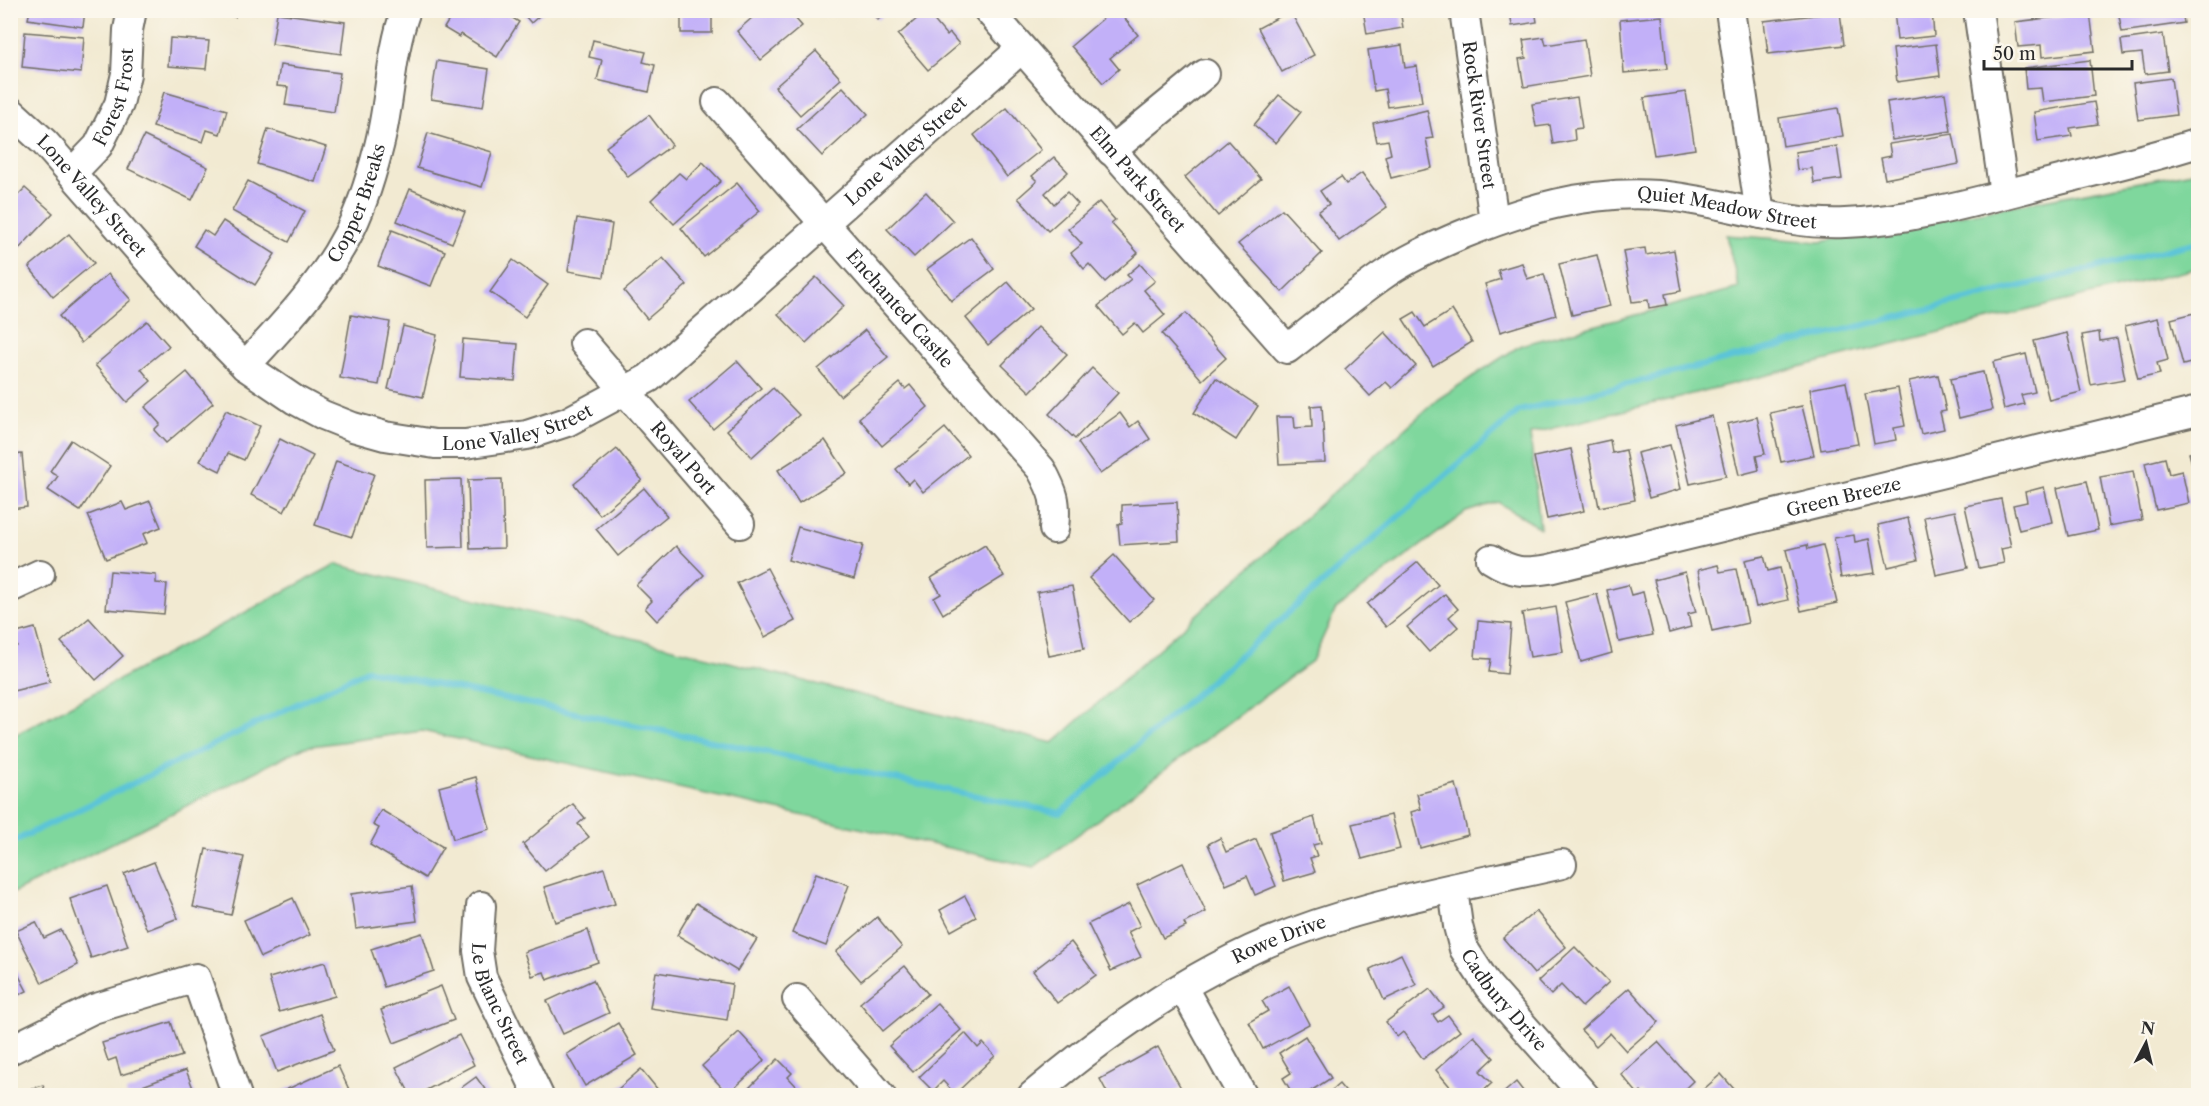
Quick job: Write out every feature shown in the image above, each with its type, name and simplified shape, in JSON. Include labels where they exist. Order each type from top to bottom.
[{"type":"street","name":"Forest Frost","points":[[72,173],[98,146],[119,104],[126,74],[128,30],[132,10]]},
{"type":"street","name":"Copper Breaks","points":[[245,366],[298,308],[331,265],[349,234],[378,150],[386,111],[393,51],[406,10]]},
{"type":"street","name":"Elm Park Street","points":[[988,10],[1287,349]]},
{"type":"street","name":"Rock River Street","points":[[1464,10],[1494,221]]},
{"type":"street","points":[[1730,10],[1760,214]]},
{"type":"street","points":[[1978,10],[2004,194]]},
{"type":"street","name":"Lone Valley Street","points":[[10,111],[45,143],[205,325],[245,366],[295,400],[323,416],[353,428],[435,444],[465,444],[526,435],[567,422],[649,378],[1022,48]]},
{"type":"street","points":[[1111,151],[1205,74]]},
{"type":"street","name":"Enchanted Castle","points":[[717,102],[1041,469],[1054,494],[1056,512],[1054,530]]},
{"type":"street","name":"Quiet Meadow Street","points":[[1287,349],[1381,277],[1431,248],[1494,221],[1541,206],[1578,198],[1658,195],[1702,201],[1811,223],[1870,222],[1919,215],[2199,143]]},
{"type":"street","name":"Royal Port","points":[[584,343],[740,525]]},
{"type":"street","name":"Green Breeze","points":[[1491,559],[1507,569],[1527,573],[1549,569],[2199,411]]},
{"type":"street","points":[[10,588],[40,574]]},
{"type":"street","name":"Rowe Drive","points":[[1032,1095],[1116,1030],[1183,988],[1233,960],[1294,933],[1376,906],[1562,864]]},
{"type":"street","name":"Cadbury Drive","points":[[1454,889],[1458,926],[1464,949],[1488,986],[1585,1095]]},
{"type":"street","name":"Le Blanc Street","points":[[481,906],[478,951],[482,977],[539,1095]]},
{"type":"street","points":[[10,1050],[93,1009],[196,978],[237,1095]]},
{"type":"street","points":[[1183,988],[1243,1095]]},
{"type":"street","points":[[797,999],[881,1095]]},
{"type":"green space","points":[[2198,171],[2198,268],[1530,434],[1540,528],[1498,502],[1466,512],[1336,609],[1312,661],[1034,867],[422,731],[304,747],[11,894],[11,737],[336,564],[1053,743],[1438,399],[1521,345],[1739,288],[1726,235],[1820,242]]},
{"type":"building","points":[[30,10],[85,10],[83,27],[28,19]]},
{"type":"building","points":[[211,10],[236,10],[235,17]]},
{"type":"building","points":[[455,10],[500,10],[519,22],[497,57],[461,34],[459,37],[444,28]]},
{"type":"building","points":[[520,10],[546,10],[531,23]]},
{"type":"building","points":[[681,10],[712,10],[712,33],[681,33]]},
{"type":"building","points":[[761,10],[788,10],[802,26],[761,60],[737,31]]},
{"type":"building","points":[[869,10],[888,10],[878,20]]},
{"type":"building","points":[[1113,10],[1118,10],[1138,35],[1110,58],[1119,69],[1103,83],[1071,46]]},
{"type":"building","points":[[1363,10],[1400,10],[1403,28],[1367,34]]},
{"type":"building","points":[[1510,10],[1535,10],[1537,22],[1512,26]]},
{"type":"building","points":[[1894,10],[1932,10],[1934,36],[1897,40]]},
{"type":"building","points":[[2118,10],[2182,10],[2184,23],[2122,32]]},
{"type":"building","points":[[926,11],[947,36],[950,33],[959,44],[928,70],[898,35]]},
{"type":"building","points":[[1290,11],[1314,55],[1282,72],[1258,28]]},
{"type":"building","points":[[1840,12],[1844,45],[1768,54],[1764,21]]},
{"type":"building","points":[[277,13],[345,22],[341,54],[272,44]]},
{"type":"building","points":[[2090,13],[2095,51],[2042,57],[2041,45],[2018,47],[2015,22]]},
{"type":"building","points":[[1662,16],[1667,69],[1624,73],[1620,20]]},
{"type":"building","points":[[25,32],[84,37],[81,73],[22,67]]},
{"type":"building","points":[[2163,34],[2168,71],[2145,74],[2142,53],[2123,55],[2121,40]]},
{"type":"building","points":[[1544,37],[1546,45],[1584,39],[1590,76],[1524,87],[1519,59],[1526,58],[1523,40]]},
{"type":"building","points":[[170,38],[209,41],[206,69],[168,66]]},
{"type":"building","points":[[593,40],[646,52],[643,62],[655,65],[649,92],[597,80],[602,60],[589,57]]},
{"type":"building","points":[[1936,44],[1940,76],[1897,82],[1893,49]]},
{"type":"building","points":[[1402,45],[1405,68],[1417,66],[1422,102],[1388,107],[1385,89],[1374,91],[1368,50]]},
{"type":"building","points":[[816,51],[841,79],[800,115],[775,87]]},
{"type":"building","points":[[2090,60],[2094,96],[2043,102],[2041,88],[2026,89],[2024,68]]},
{"type":"building","points":[[437,61],[489,69],[483,107],[431,99]]},
{"type":"building","points":[[280,65],[340,73],[334,112],[285,105],[288,87],[277,86]]},
{"type":"building","points":[[2171,78],[2176,115],[2138,120],[2133,83]]},
{"type":"building","points":[[843,87],[868,114],[822,156],[797,129]]},
{"type":"building","points":[[164,92],[227,110],[220,134],[207,130],[203,142],[153,127]]},
{"type":"building","points":[[1686,92],[1695,149],[1654,155],[1644,98]]},
{"type":"building","points":[[1945,93],[1951,131],[1892,140],[1887,102]]},
{"type":"building","points":[[1279,95],[1301,112],[1276,143],[1254,125]]},
{"type":"building","points":[[1577,97],[1582,128],[1574,129],[1575,140],[1553,144],[1550,125],[1536,127],[1532,104]]},
{"type":"building","points":[[2094,102],[2098,124],[2070,128],[2072,136],[2038,141],[2034,112]]},
{"type":"building","points":[[1007,108],[1041,150],[1007,177],[974,135]]},
{"type":"building","points":[[1838,108],[1843,136],[1783,146],[1779,118]]},
{"type":"building","points":[[1427,110],[1433,138],[1426,139],[1432,168],[1391,178],[1385,156],[1391,154],[1388,140],[1377,142],[1373,123]]},
{"type":"building","points":[[649,115],[672,145],[628,177],[606,147]]},
{"type":"building","points":[[268,129],[326,147],[315,182],[257,164]]},
{"type":"building","points":[[428,133],[492,152],[482,187],[417,168]]},
{"type":"building","points":[[1953,134],[1959,164],[1885,179],[1881,158],[1891,156],[1889,144]]},
{"type":"building","points":[[144,136],[208,167],[192,200],[128,169]]},
{"type":"building","points":[[1228,141],[1261,179],[1218,216],[1185,177]]},
{"type":"building","points":[[1837,146],[1842,179],[1814,183],[1812,168],[1797,170],[1795,152]]},
{"type":"building","points":[[1054,157],[1068,172],[1045,193],[1054,204],[1067,192],[1078,204],[1048,231],[1018,198],[1037,181],[1032,176]]},
{"type":"building","points":[[703,162],[721,181],[674,224],[651,200],[679,173],[686,179]]},
{"type":"building","points":[[1362,173],[1387,207],[1339,241],[1318,212],[1329,204],[1320,191],[1341,177],[1346,184]]},
{"type":"building","points":[[248,181],[305,211],[289,242],[232,211]]},
{"type":"building","points":[[737,183],[760,211],[704,257],[681,228]]},
{"type":"building","points":[[25,188],[53,213],[15,253],[10,248],[10,203]]},
{"type":"building","points":[[410,189],[465,212],[452,243],[397,221]]},
{"type":"building","points":[[926,192],[953,221],[914,257],[887,229]]},
{"type":"building","points":[[1099,202],[1115,220],[1111,223],[1138,253],[1105,282],[1089,264],[1084,269],[1071,253],[1082,244],[1068,229]]},
{"type":"building","points":[[1282,209],[1322,253],[1282,292],[1238,244]]},
{"type":"building","points":[[577,218],[612,224],[604,277],[568,271]]},
{"type":"building","points":[[223,221],[275,254],[255,285],[194,246],[204,230],[213,236]]},
{"type":"building","points":[[392,230],[445,251],[431,286],[378,266]]},
{"type":"building","points":[[69,234],[94,263],[53,297],[29,267]]},
{"type":"building","points":[[971,237],[994,269],[951,301],[927,269]]},
{"type":"building","points":[[1645,248],[1646,255],[1674,250],[1681,291],[1665,294],[1667,305],[1649,308],[1648,300],[1632,302],[1623,251]]},
{"type":"building","points":[[1597,255],[1610,306],[1572,315],[1559,264]]},
{"type":"building","points":[[663,258],[687,285],[647,319],[624,291]]},
{"type":"building","points":[[513,260],[548,285],[525,317],[490,292]]},
{"type":"building","points":[[1522,263],[1527,279],[1544,274],[1556,315],[1500,332],[1485,284],[1501,279],[1498,270]]},
{"type":"building","points":[[1140,264],[1155,281],[1144,290],[1165,315],[1143,333],[1135,323],[1122,334],[1098,306],[1131,279],[1127,275]]},
{"type":"building","points":[[108,274],[131,300],[81,343],[59,316]]},
{"type":"building","points":[[816,277],[844,306],[806,343],[778,314]]},
{"type":"building","points":[[1008,282],[1031,309],[988,345],[966,318]]},
{"type":"building","points":[[1452,310],[1472,342],[1433,366],[1403,319],[1415,312],[1425,327]]},
{"type":"building","points":[[2198,312],[2198,361],[2183,365],[2171,319]]},
{"type":"building","points":[[1186,313],[1226,358],[1202,380],[1162,334]]},
{"type":"building","points":[[351,315],[390,322],[379,385],[340,378]]},
{"type":"building","points":[[2158,318],[2168,360],[2157,363],[2160,374],[2138,379],[2125,326]]},
{"type":"building","points":[[147,321],[169,346],[141,369],[151,381],[127,402],[95,365]]},
{"type":"building","points":[[403,326],[437,335],[423,397],[388,389]]},
{"type":"building","points":[[1038,327],[1067,354],[1030,392],[1002,365]]},
{"type":"building","points":[[865,330],[888,357],[840,396],[818,369]]},
{"type":"building","points":[[1385,332],[1416,366],[1392,388],[1386,382],[1370,396],[1345,369]]},
{"type":"building","points":[[2099,332],[2100,341],[2117,338],[2125,379],[2091,385],[2082,335]]},
{"type":"building","points":[[2067,333],[2081,392],[2049,400],[2034,341]]},
{"type":"building","points":[[463,339],[518,344],[515,381],[460,377]]},
{"type":"building","points":[[2026,354],[2035,392],[2021,395],[2024,404],[2004,409],[1993,362]]},
{"type":"building","points":[[737,361],[761,388],[713,429],[689,402]]},
{"type":"building","points":[[1092,368],[1118,393],[1075,439],[1049,414]]},
{"type":"building","points":[[187,372],[213,403],[166,443],[154,430],[160,424],[145,407]]},
{"type":"building","points":[[1983,372],[1992,410],[1959,418],[1950,379]]},
{"type":"building","points":[[1938,375],[1946,411],[1940,412],[1944,429],[1921,434],[1909,381]]},
{"type":"building","points":[[1216,378],[1258,406],[1236,440],[1194,413]]},
{"type":"building","points":[[1846,382],[1858,444],[1821,450],[1810,389]]},
{"type":"building","points":[[900,383],[905,389],[910,385],[928,407],[882,446],[859,418]]},
{"type":"building","points":[[773,388],[799,415],[752,457],[727,430]]},
{"type":"building","points":[[1898,388],[1905,426],[1894,428],[1896,440],[1874,444],[1865,394]]},
{"type":"building","points":[[1322,405],[1325,462],[1279,464],[1276,417],[1294,417],[1295,428],[1312,427],[1311,406]]},
{"type":"building","points":[[1802,406],[1814,455],[1781,462],[1770,413]]},
{"type":"building","points":[[226,410],[260,426],[244,460],[228,453],[220,471],[200,461]]},
{"type":"building","points":[[1120,413],[1130,427],[1138,421],[1150,439],[1100,474],[1078,443]]},
{"type":"building","points":[[1712,416],[1726,476],[1690,484],[1676,425]]},
{"type":"building","points":[[1757,417],[1765,454],[1756,456],[1759,470],[1739,475],[1727,424]]},
{"type":"building","points":[[945,428],[968,455],[923,492],[913,479],[908,484],[896,469]]},
{"type":"building","points":[[280,439],[313,456],[284,512],[251,495]]},
{"type":"building","points":[[71,440],[110,466],[80,511],[48,490],[58,476],[50,471]]},
{"type":"building","points":[[825,440],[847,473],[799,503],[778,470]]},
{"type":"building","points":[[1610,440],[1612,453],[1626,450],[1635,500],[1599,507],[1587,445]]},
{"type":"building","points":[[1670,445],[1681,489],[1649,498],[1637,453]]},
{"type":"building","points":[[617,449],[642,480],[600,515],[574,484]]},
{"type":"building","points":[[1571,449],[1584,511],[1547,519],[1534,457]]},
{"type":"building","points":[[2198,451],[2198,486],[2189,453]]},
{"type":"building","points":[[22,454],[27,507],[10,509],[10,455]]},
{"type":"building","points":[[2165,458],[2169,474],[2182,471],[2189,503],[2156,510],[2145,463]]},
{"type":"building","points":[[336,461],[374,474],[352,537],[315,525]]},
{"type":"building","points":[[2133,471],[2142,520],[2109,526],[2100,477]]},
{"type":"building","points":[[461,479],[463,547],[427,548],[425,480]]},
{"type":"building","points":[[502,479],[504,548],[470,549],[468,480]]},
{"type":"building","points":[[2087,481],[2098,530],[2068,536],[2057,488]]},
{"type":"building","points":[[2044,487],[2052,522],[2019,530],[2013,505],[2027,502],[2025,492]]},
{"type":"building","points":[[644,488],[667,516],[618,556],[596,529]]},
{"type":"building","points":[[2001,499],[2011,547],[2001,549],[2004,563],[1979,568],[1965,506]]},
{"type":"building","points":[[150,501],[161,527],[143,534],[147,543],[106,559],[88,515],[122,502],[126,510]]},
{"type":"building","points":[[1177,502],[1179,541],[1120,545],[1118,524],[1122,523],[1122,505]]},
{"type":"building","points":[[1955,511],[1968,568],[1936,575],[1924,517]]},
{"type":"building","points":[[1908,518],[1918,560],[1888,567],[1878,525]]},
{"type":"building","points":[[798,527],[863,545],[854,579],[788,560]]},
{"type":"building","points":[[1854,535],[1855,542],[1869,539],[1875,573],[1841,578],[1834,538]]},
{"type":"building","points":[[985,545],[1004,576],[943,614],[934,598],[941,594],[931,578]]},
{"type":"building","points":[[1807,545],[1808,549],[1823,545],[1837,603],[1801,611],[1786,550]]},
{"type":"building","points":[[676,546],[704,575],[657,621],[645,608],[652,601],[636,585]]},
{"type":"building","points":[[1114,555],[1154,600],[1129,622],[1089,578]]},
{"type":"building","points":[[1764,556],[1768,571],[1780,568],[1788,600],[1756,607],[1745,560]]},
{"type":"building","points":[[1418,562],[1438,585],[1386,627],[1367,604]]},
{"type":"building","points":[[1718,565],[1720,572],[1736,569],[1748,623],[1712,631],[1698,570]]},
{"type":"building","points":[[767,568],[795,621],[765,637],[737,583]]},
{"type":"building","points":[[110,571],[156,575],[156,583],[167,584],[164,614],[106,609]]},
{"type":"building","points":[[1685,572],[1696,612],[1688,614],[1691,627],[1669,633],[1654,580]]},
{"type":"building","points":[[1628,585],[1631,595],[1643,592],[1653,635],[1619,642],[1607,590]]},
{"type":"building","points":[[1072,586],[1084,649],[1049,656],[1037,592]]},
{"type":"building","points":[[1445,594],[1458,609],[1449,617],[1458,627],[1429,652],[1407,627]]},
{"type":"building","points":[[1597,594],[1612,653],[1581,662],[1565,602]]},
{"type":"building","points":[[1556,607],[1563,652],[1530,657],[1522,613]]},
{"type":"building","points":[[89,618],[123,656],[96,680],[61,642]]},
{"type":"building","points":[[1478,621],[1511,624],[1507,674],[1489,672],[1491,659],[1475,658]]},
{"type":"building","points":[[35,628],[50,682],[13,691],[10,680],[10,648],[17,646],[13,634]]},
{"type":"building","points":[[476,777],[490,829],[453,839],[439,787]]},
{"type":"building","points":[[1456,784],[1468,835],[1420,848],[1411,812],[1421,809],[1417,794]]},
{"type":"building","points":[[573,804],[585,818],[578,824],[589,837],[545,871],[523,844]]},
{"type":"building","points":[[381,810],[443,847],[425,878],[370,845],[379,828],[373,825]]},
{"type":"building","points":[[1391,815],[1400,849],[1362,859],[1352,824]]},
{"type":"building","points":[[1314,817],[1321,843],[1313,845],[1317,856],[1310,858],[1315,872],[1284,881],[1270,832]]},
{"type":"building","points":[[1220,838],[1226,852],[1256,839],[1276,886],[1255,895],[1247,876],[1226,885],[1208,844]]},
{"type":"building","points":[[206,849],[244,857],[231,915],[193,907]]},
{"type":"building","points":[[154,862],[178,918],[147,930],[124,874]]},
{"type":"building","points":[[1183,863],[1206,912],[1184,923],[1186,927],[1163,938],[1137,885]]},
{"type":"building","points":[[604,868],[615,904],[555,922],[544,887]]},
{"type":"building","points":[[816,873],[849,885],[826,946],[792,933]]},
{"type":"building","points":[[107,886],[128,946],[91,958],[70,899]]},
{"type":"building","points":[[412,886],[417,921],[356,929],[351,894]]},
{"type":"building","points":[[965,896],[976,917],[951,931],[940,910]]},
{"type":"building","points":[[293,898],[310,935],[261,957],[244,920]]},
{"type":"building","points":[[696,903],[757,939],[737,971],[677,935]]},
{"type":"building","points":[[1129,904],[1140,926],[1128,932],[1141,957],[1111,971],[1088,924]]},
{"type":"building","points":[[1536,911],[1566,947],[1534,974],[1503,938]]},
{"type":"building","points":[[877,917],[902,947],[861,981],[836,952]]},
{"type":"building","points":[[36,922],[44,938],[61,930],[78,965],[42,983],[16,931]]},
{"type":"building","points":[[588,930],[598,962],[547,980],[544,972],[532,976],[524,952]]},
{"type":"building","points":[[422,933],[434,971],[384,987],[371,949]]},
{"type":"building","points":[[1071,942],[1096,975],[1057,1003],[1033,971]]},
{"type":"building","points":[[1575,947],[1609,982],[1582,1007],[1561,985],[1551,995],[1538,981]]},
{"type":"building","points":[[1401,954],[1416,985],[1384,1000],[1370,969]]},
{"type":"building","points":[[10,959],[27,991],[10,999]]},
{"type":"building","points":[[325,962],[335,996],[279,1012],[269,978]]},
{"type":"building","points":[[905,966],[928,994],[883,1031],[860,1003]]},
{"type":"building","points":[[656,972],[732,984],[727,1020],[650,1008]]},
{"type":"building","points":[[593,980],[609,1013],[563,1034],[547,1001]]},
{"type":"building","points":[[441,986],[454,1020],[394,1043],[381,1010]]},
{"type":"building","points":[[1289,986],[1309,1024],[1263,1049],[1249,1022],[1268,1011],[1262,1001]]},
{"type":"building","points":[[1629,988],[1659,1022],[1626,1051],[1610,1033],[1596,1046],[1581,1030]]},
{"type":"building","points":[[1430,989],[1444,1007],[1433,1015],[1438,1022],[1448,1015],[1460,1031],[1423,1059],[1403,1032],[1397,1037],[1386,1022]]},
{"type":"building","points":[[937,1003],[961,1030],[913,1072],[889,1046]]},
{"type":"building","points":[[320,1014],[334,1050],[277,1072],[263,1036]]},
{"type":"building","points":[[171,1022],[182,1056],[121,1075],[116,1058],[108,1061],[102,1043]]},
{"type":"building","points":[[618,1023],[637,1055],[585,1086],[567,1054]]},
{"type":"building","points":[[739,1032],[765,1060],[728,1094],[702,1066]]},
{"type":"building","points":[[965,1033],[978,1048],[983,1043],[995,1056],[955,1094],[943,1081],[933,1091],[919,1077]]},
{"type":"building","points":[[459,1035],[474,1065],[411,1096],[396,1067]]},
{"type":"building","points":[[1305,1036],[1331,1078],[1303,1096],[1294,1096],[1283,1078],[1291,1073],[1279,1053]]},
{"type":"building","points":[[1474,1036],[1494,1058],[1480,1071],[1492,1083],[1478,1096],[1458,1096],[1436,1070]]},
{"type":"building","points":[[1658,1042],[1693,1081],[1677,1096],[1645,1096],[1641,1091],[1638,1094],[1621,1074]]},
{"type":"building","points":[[1158,1047],[1181,1088],[1168,1096],[1109,1096],[1100,1079]]},
{"type":"building","points":[[778,1059],[792,1073],[788,1077],[799,1089],[792,1096],[741,1096]]},
{"type":"building","points":[[338,1066],[352,1096],[282,1096],[281,1092]]},
{"type":"building","points":[[641,1069],[663,1096],[610,1096]]},
{"type":"building","points":[[186,1070],[196,1096],[127,1096],[126,1092]]},
{"type":"building","points":[[1721,1074],[1740,1096],[1696,1096]]},
{"type":"building","points":[[476,1077],[490,1096],[450,1096]]},
{"type":"building","points":[[1516,1082],[1527,1096],[1500,1096]]},
{"type":"building","points":[[1339,1084],[1349,1096],[1325,1096]]},
{"type":"building","points":[[43,1085],[47,1096],[12,1096],[12,1095]]},
{"type":"waterway","points":[[10,843],[367,670],[1060,813],[1519,411],[2198,242]]}]
